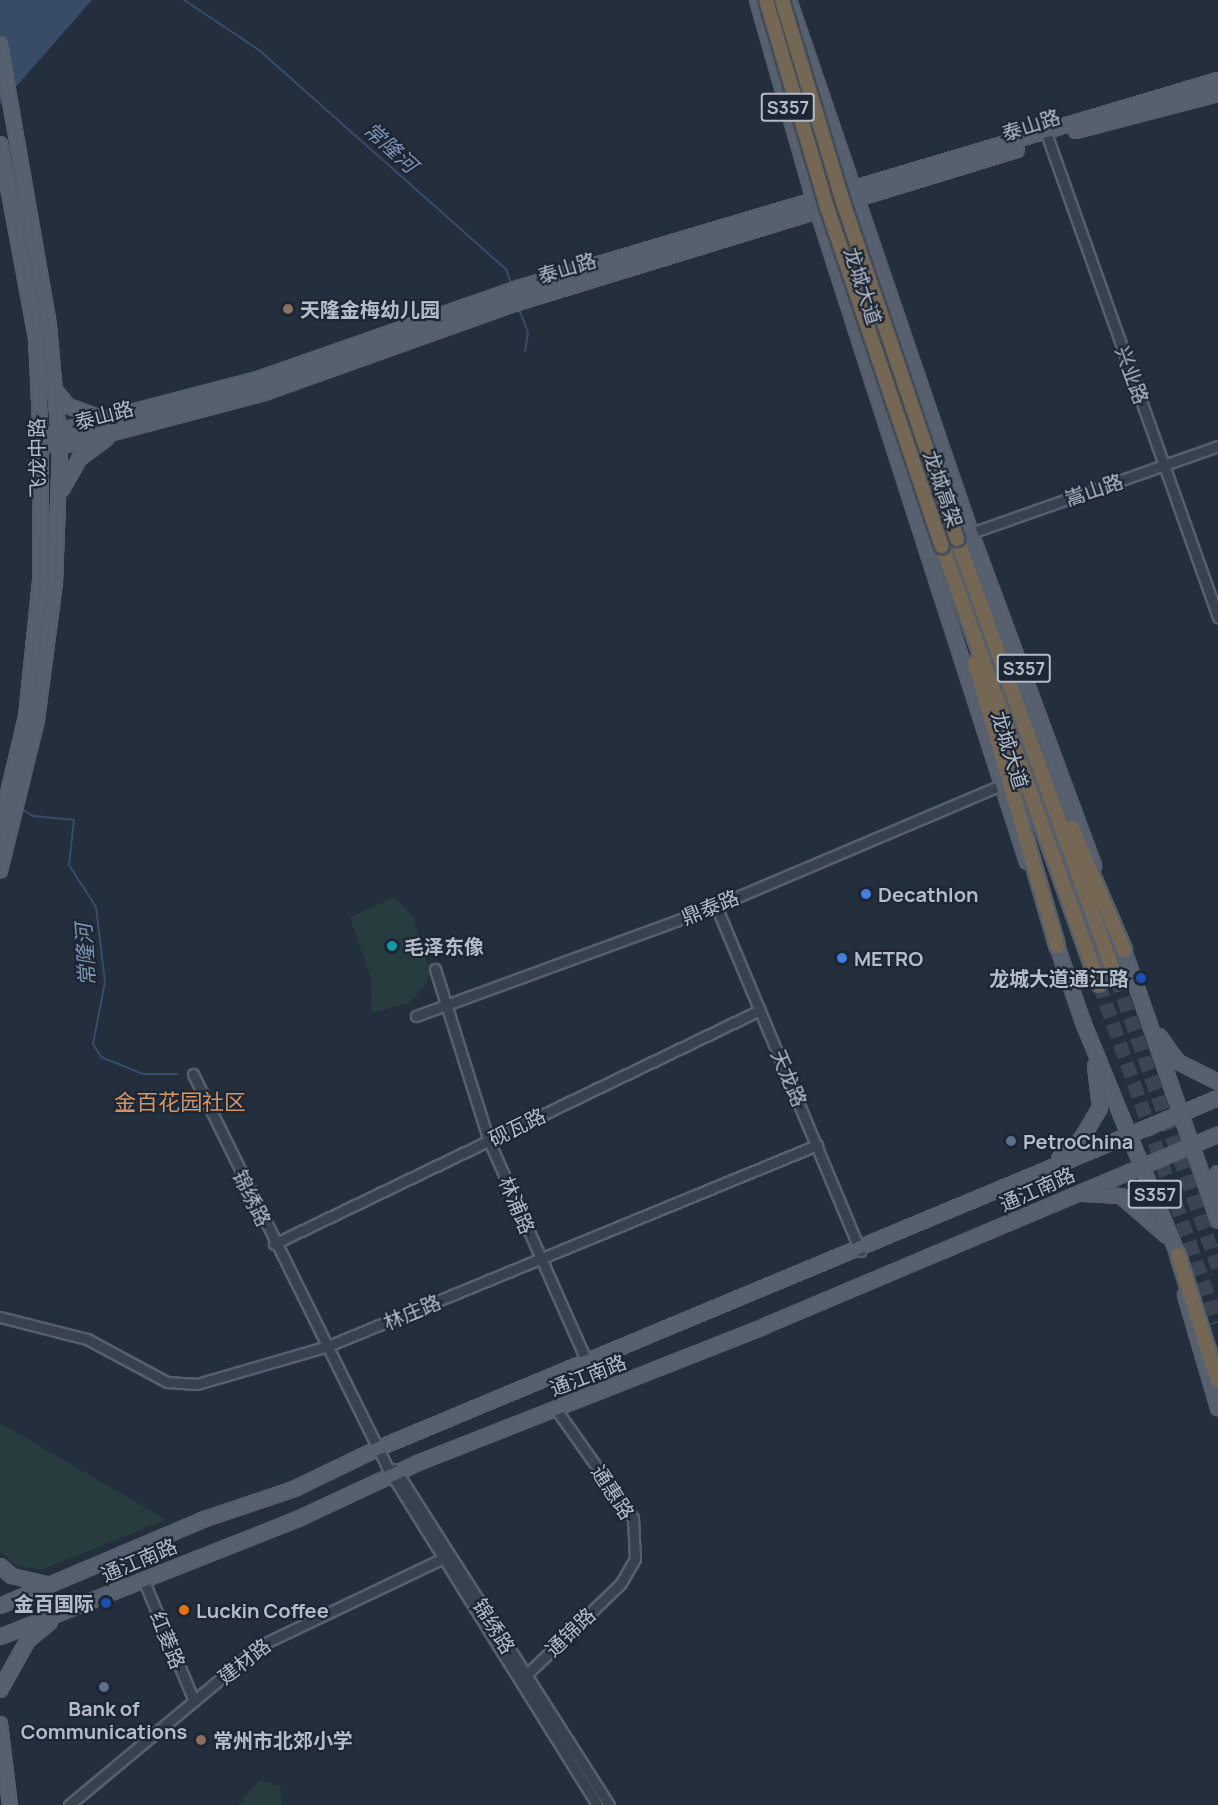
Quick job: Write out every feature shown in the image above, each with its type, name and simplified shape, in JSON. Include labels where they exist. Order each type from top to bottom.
[{"type":"highway","name":"龙城高架","points":[[766,0],[828,210],[942,546],[1099,984]]},
{"type":"highway","name":"龙城高架","points":[[782,0],[843,202],[957,539],[1116,978]]},
{"type":"highway","points":[[957,539],[1097,897],[1124,950]]},
{"type":"highway","points":[[942,546],[1058,946]]},
{"type":"highway","points":[[1176,1249],[1218,1381]]},
{"type":"main road","name":"龙城大道","points":[[757,0],[817,208],[951,617],[999,786],[1058,946],[1083,1022],[1131,1133],[1218,1361]]},
{"type":"main road","name":"龙城大道","points":[[789,0],[854,197],[971,533],[1036,699],[1191,1147]]},
{"type":"main road","name":"飞龙中路","points":[[0,44],[54,389],[60,447],[55,583],[37,720],[12,803],[0,827]]},
{"type":"main road","name":"泰山路","points":[[41,443],[60,447],[264,393],[511,305],[1047,137],[1218,80]]},
{"type":"main road","name":"泰山路","points":[[1047,137],[1218,94]]},
{"type":"main road","name":"飞龙中路","points":[[0,144],[36,338],[41,443],[40,581],[26,717],[0,871]]},
{"type":"main road","name":"泰山路","points":[[41,443],[58,431],[258,379],[521,287],[817,208]]},
{"type":"main road","points":[[54,389],[83,416],[108,418]]},
{"type":"main road","points":[[57,507],[65,478],[79,459],[118,431]]},
{"type":"main road","points":[[1030,1177],[1080,1141],[1100,1108],[1101,1089],[1083,1022]]},
{"type":"main road","points":[[1150,1023],[1178,1062],[1218,1082]]},
{"type":"main road","name":"通江南路","points":[[0,1606],[205,1519],[294,1489],[379,1448],[860,1251],[1131,1133],[1218,1098]]},
{"type":"main road","name":"通江南路","points":[[0,1637],[298,1519],[394,1474],[1218,1135]]},
{"type":"main road","name":"S357","points":[[1191,1147],[1218,1221]]},
{"type":"main road","points":[[1218,1173],[1218,1200]]},
{"type":"main road","points":[[1049,1205],[1108,1191],[1137,1205],[1176,1249],[1191,1326],[1218,1408]]},
{"type":"main road","points":[[0,1566],[12,1575],[50,1585]]},
{"type":"main road","points":[[0,1690],[28,1640],[58,1614]]},
{"type":"main road","points":[[0,1724],[10,1805]]},
{"type":"street","name":"兴业路","points":[[1047,137],[1218,616]]},
{"type":"street","name":"嵩山路","points":[[971,533],[1218,446]]},
{"type":"street","name":"鼎泰路","points":[[416,1016],[446,1007],[716,906],[999,786]]},
{"type":"street","name":"天龙路","points":[[716,906],[860,1251]]},
{"type":"street","name":"林浦路","points":[[435,969],[489,1141],[588,1364]]},
{"type":"street","name":"砚瓦路","points":[[274,1244],[760,1010]]},
{"type":"street","name":"锦绣路","points":[[193,1074],[274,1244],[379,1448],[443,1558],[522,1678]]},
{"type":"street","name":"林庄路","points":[[0,1317],[87,1339],[182,1386],[328,1346],[817,1145]]},
{"type":"street","name":"通惠路","points":[[555,1408],[633,1518],[635,1559],[621,1583]]},
{"type":"street","name":"锦绣路","points":[[394,1474],[522,1678],[594,1800],[609,1805]]},
{"type":"street","name":"建材路","points":[[69,1805],[194,1701],[286,1630],[443,1558]]},
{"type":"street","name":"红菱路","points":[[143,1579],[194,1701]]},
{"type":"street","name":"通锦路","points":[[522,1678],[621,1583]]},
{"type":"green space","points":[[395,897],[413,917],[430,969],[427,983],[409,1003],[372,1013],[371,979],[350,917]]},
{"type":"green space","points":[[0,1423],[165,1520],[41,1570],[15,1565],[0,1551]]},
{"type":"green space","points":[[260,1780],[280,1786],[282,1805],[238,1805]]},
{"type":"water","points":[[0,0],[92,0],[0,105]]},
{"type":"waterway","name":"常隆河","points":[[184,0],[259,50],[506,269],[512,286]]},
{"type":"waterway","name":"常隆河","points":[[519,309],[528,333],[525,351]]},
{"type":"waterway","name":"常隆河","points":[[20,808],[33,816],[74,820],[69,865],[96,907],[105,982],[93,1044],[101,1057],[143,1074],[177,1074]]},
{"type":"tunnel","points":[[1116,978],[1218,1268]]},
{"type":"tunnel","points":[[1099,984],[1218,1323]]},
{"type":"place","name":"天隆金梅幼儿园","points":[[288,309]]},
{"type":"place","name":"Decathlon","points":[[866,894]]},
{"type":"place","name":"毛泽东像","points":[[392,946]]},
{"type":"place","name":"METRO","points":[[842,958]]},
{"type":"place","name":"龙城大道通江路","points":[[1141,978]]},
{"type":"place","name":"PetroChina","points":[[1011,1141]]},
{"type":"place","name":"金百国际","points":[[106,1603]]},
{"type":"place","name":"Luckin Coffee","points":[[184,1610]]},
{"type":"place","name":"Bank of Communications","points":[[104,1687]]},
{"type":"place","name":"常州市北郊小学","points":[[201,1740]]},
{"type":"district","name":"金百花园社区","points":[[180,1103]]}]
